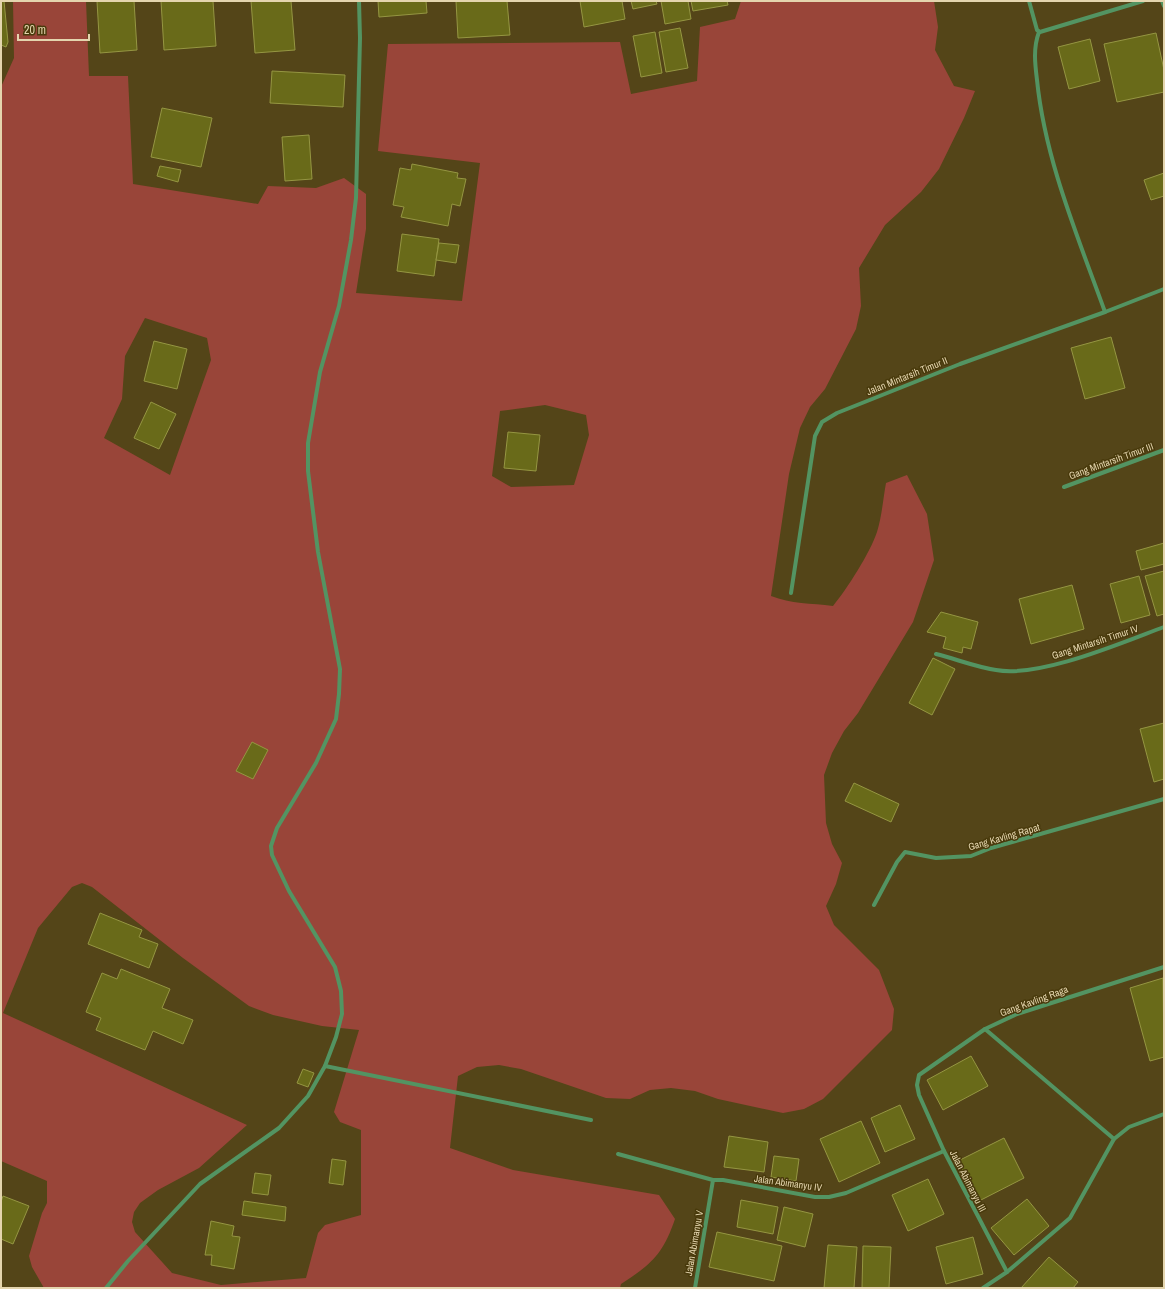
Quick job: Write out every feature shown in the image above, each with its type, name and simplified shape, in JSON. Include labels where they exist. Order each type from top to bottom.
[{"type":"street","points":[[106,1288],[128,1261],[200,1184],[279,1128],[308,1096],[325,1066],[336,1037],[342,1014],[341,992],[334,967],[289,891],[272,855],[271,846],[277,828],[320,755],[336,719],[339,694],[340,669],[318,552],[308,471],[308,443],[320,372],[339,306],[355,205],[360,38],[359,1]]},
{"type":"street","points":[[1029,1],[1038,32],[1035,45],[1035,61],[1040,112],[1067,205],[1105,312]]},
{"type":"street","points":[[1038,32],[1143,1]]},
{"type":"street","points":[[1162,1],[1164,6]]},
{"type":"street","name":"Jalan Mintarsih Timur II","points":[[790,593],[814,436],[822,422],[837,413],[960,364],[1105,312],[1164,289]]},
{"type":"street","name":"Gang Mintarsih Timur III","points":[[1064,486],[1164,450]]},
{"type":"street","name":"Gang Mintarsih Timur IV","points":[[936,654],[996,670],[1034,668],[1089,654],[1164,627]]},
{"type":"street","name":"Gang Kavling Rapat","points":[[874,904],[897,862],[905,852],[936,858],[971,856],[998,846],[1164,800]]},
{"type":"street","name":"Gang Kavling Raga","points":[[919,1096],[917,1085],[919,1075],[985,1029],[1017,1014],[1164,967]]},
{"type":"street","points":[[985,1029],[1114,1139]]},
{"type":"street","points":[[325,1066],[591,1120]]},
{"type":"street","name":"Jalan Abimanyu III","points":[[919,1096],[944,1150],[1007,1272]]},
{"type":"street","points":[[983,1288],[1007,1272],[1070,1218],[1114,1139],[1129,1127],[1164,1114]]},
{"type":"street","name":"Jalan Abimanyu IV","points":[[618,1154],[713,1180],[724,1180],[814,1197],[829,1197],[846,1193],[944,1150]]},
{"type":"street","name":"Jalan Abimanyu V","points":[[694,1288],[713,1180]]},
{"type":"shaded area","points":[[13,1],[86,1],[89,76],[128,76],[133,184],[258,204],[268,186],[316,188],[344,178],[366,194],[366,229],[356,293],[462,301],[480,163],[378,151],[388,44],[620,42],[631,94],[697,81],[700,27],[735,19],[741,1],[934,1],[938,27],[935,50],[954,86],[975,91],[964,118],[939,169],[921,192],[885,225],[859,268],[861,306],[856,329],[825,389],[810,407],[800,428],[789,474],[771,596],[794,602],[833,606],[858,570],[874,541],[880,520],[886,483],[907,475],[927,514],[934,560],[913,622],[858,713],[844,731],[832,753],[824,775],[826,823],[832,844],[842,863],[836,884],[826,906],[834,925],[879,970],[894,1009],[892,1030],[823,1099],[804,1109],[783,1113],[718,1099],[695,1091],[671,1088],[650,1090],[630,1099],[606,1098],[521,1069],[499,1065],[477,1067],[458,1076],[450,1148],[513,1170],[659,1195],[675,1219],[671,1231],[661,1250],[649,1264],[621,1284],[620,1288],[44,1288],[32,1267],[29,1256],[42,1213],[47,1203],[47,1181],[1,1161],[1,87],[14,58]],"holes":[[[145,318],[207,338],[211,360],[170,475],[104,438],[122,399],[125,356]],[[545,405],[586,415],[589,435],[574,485],[511,487],[492,476],[500,411]],[[82,883],[92,887],[183,958],[249,1006],[273,1015],[322,1026],[359,1030],[334,1112],[340,1122],[361,1130],[361,1215],[325,1225],[318,1233],[306,1278],[221,1285],[172,1273],[135,1232],[132,1222],[134,1212],[140,1203],[158,1190],[199,1168],[247,1125],[3,1013],[38,928],[72,887]]]},
{"type":"building","points":[[1,1],[4,1],[8,42],[6,47],[1,45]]},
{"type":"building","points":[[97,1],[134,1],[137,50],[100,53]]},
{"type":"building","points":[[161,1],[213,1],[216,46],[164,50]]},
{"type":"building","points":[[251,1],[291,1],[295,50],[255,53]]},
{"type":"building","points":[[378,1],[426,1],[427,13],[379,17]]},
{"type":"building","points":[[456,1],[507,1],[510,35],[458,38]]},
{"type":"building","points":[[580,1],[622,1],[625,19],[584,27]]},
{"type":"building","points":[[631,1],[656,1],[657,4],[633,9]]},
{"type":"building","points":[[661,1],[688,1],[691,19],[665,24]]},
{"type":"building","points":[[691,1],[727,1],[728,5],[693,11]]},
{"type":"building","points":[[680,28],[688,68],[666,72],[659,32]]},
{"type":"building","points":[[655,32],[662,73],[641,77],[633,36]]},
{"type":"building","points":[[1156,33],[1164,70],[1164,92],[1117,102],[1104,44]]},
{"type":"building","points":[[1090,39],[1100,81],[1069,89],[1058,47]]},
{"type":"building","points":[[272,71],[345,75],[343,107],[270,103]]},
{"type":"building","points":[[162,108],[212,118],[201,167],[151,157]]},
{"type":"building","points":[[309,135],[312,179],[285,181],[282,137]]},
{"type":"building","points":[[412,164],[458,173],[457,178],[466,179],[460,206],[452,204],[448,226],[401,217],[404,207],[393,205],[400,168],[411,170]]},
{"type":"building","points":[[160,166],[181,170],[178,182],[157,176]]},
{"type":"building","points":[[1164,173],[1164,196],[1151,200],[1144,180]]},
{"type":"building","points":[[402,234],[439,239],[434,276],[397,271]]},
{"type":"building","points":[[439,243],[459,245],[456,263],[436,260]]},
{"type":"building","points":[[1111,337],[1125,388],[1085,399],[1071,348]]},
{"type":"building","points":[[154,341],[187,349],[177,389],[144,381]]},
{"type":"building","points":[[151,402],[176,414],[159,449],[134,438]]},
{"type":"building","points":[[508,432],[540,435],[536,471],[504,468]]},
{"type":"building","points":[[1164,543],[1164,564],[1141,570],[1136,551]]},
{"type":"building","points":[[1164,571],[1164,614],[1157,616],[1145,576]]},
{"type":"building","points":[[1139,576],[1150,615],[1121,623],[1110,584]]},
{"type":"building","points":[[1072,585],[1084,629],[1031,644],[1019,599]]},
{"type":"building","points":[[941,612],[978,622],[971,649],[963,647],[962,653],[943,648],[946,637],[927,632]]},
{"type":"building","points":[[933,658],[955,669],[932,715],[909,703]]},
{"type":"building","points":[[1164,723],[1164,779],[1154,782],[1140,729]]},
{"type":"building","points":[[252,742],[268,750],[253,779],[236,771]]},
{"type":"building","points":[[854,783],[899,804],[891,822],[845,801]]},
{"type":"building","points":[[100,913],[142,930],[139,937],[158,944],[149,968],[88,944]]},
{"type":"building","points":[[121,969],[170,989],[162,1008],[193,1020],[183,1044],[153,1031],[145,1050],[96,1030],[101,1018],[86,1012],[102,973],[117,979]]},
{"type":"building","points":[[1163,978],[1164,1057],[1150,1061],[1130,988]]},
{"type":"building","points":[[971,1056],[988,1086],[943,1110],[927,1080]]},
{"type":"building","points":[[303,1069],[314,1073],[308,1087],[297,1083]]},
{"type":"building","points":[[900,1105],[915,1139],[885,1152],[871,1118]]},
{"type":"building","points":[[861,1121],[880,1163],[839,1182],[820,1139]]},
{"type":"building","points":[[729,1136],[768,1142],[764,1172],[724,1167]]},
{"type":"building","points":[[1004,1138],[1024,1178],[979,1201],[958,1161]]},
{"type":"building","points":[[774,1156],[799,1159],[796,1181],[771,1177]]},
{"type":"building","points":[[332,1159],[346,1161],[343,1185],[329,1183]]},
{"type":"building","points":[[255,1173],[271,1175],[268,1195],[252,1193]]},
{"type":"building","points":[[928,1179],[944,1214],[908,1231],[892,1195]]},
{"type":"building","points":[[3,1196],[29,1206],[13,1244],[1,1239],[1,1202]]},
{"type":"building","points":[[1027,1199],[1049,1226],[1014,1255],[991,1228]]},
{"type":"building","points":[[741,1200],[778,1207],[773,1234],[737,1227]]},
{"type":"building","points":[[244,1201],[286,1207],[285,1221],[242,1215]]},
{"type":"building","points":[[784,1207],[813,1214],[805,1247],[777,1240]]},
{"type":"building","points":[[211,1221],[234,1226],[232,1236],[240,1237],[234,1269],[211,1265],[212,1255],[205,1255]]},
{"type":"building","points":[[717,1232],[782,1246],[774,1281],[709,1267]]},
{"type":"building","points":[[973,1237],[983,1274],[946,1284],[936,1247]]},
{"type":"building","points":[[828,1245],[857,1247],[854,1288],[824,1288]]},
{"type":"building","points":[[863,1246],[891,1247],[889,1288],[862,1288]]},
{"type":"building","points":[[1049,1257],[1078,1282],[1073,1288],[1021,1288]]}]
